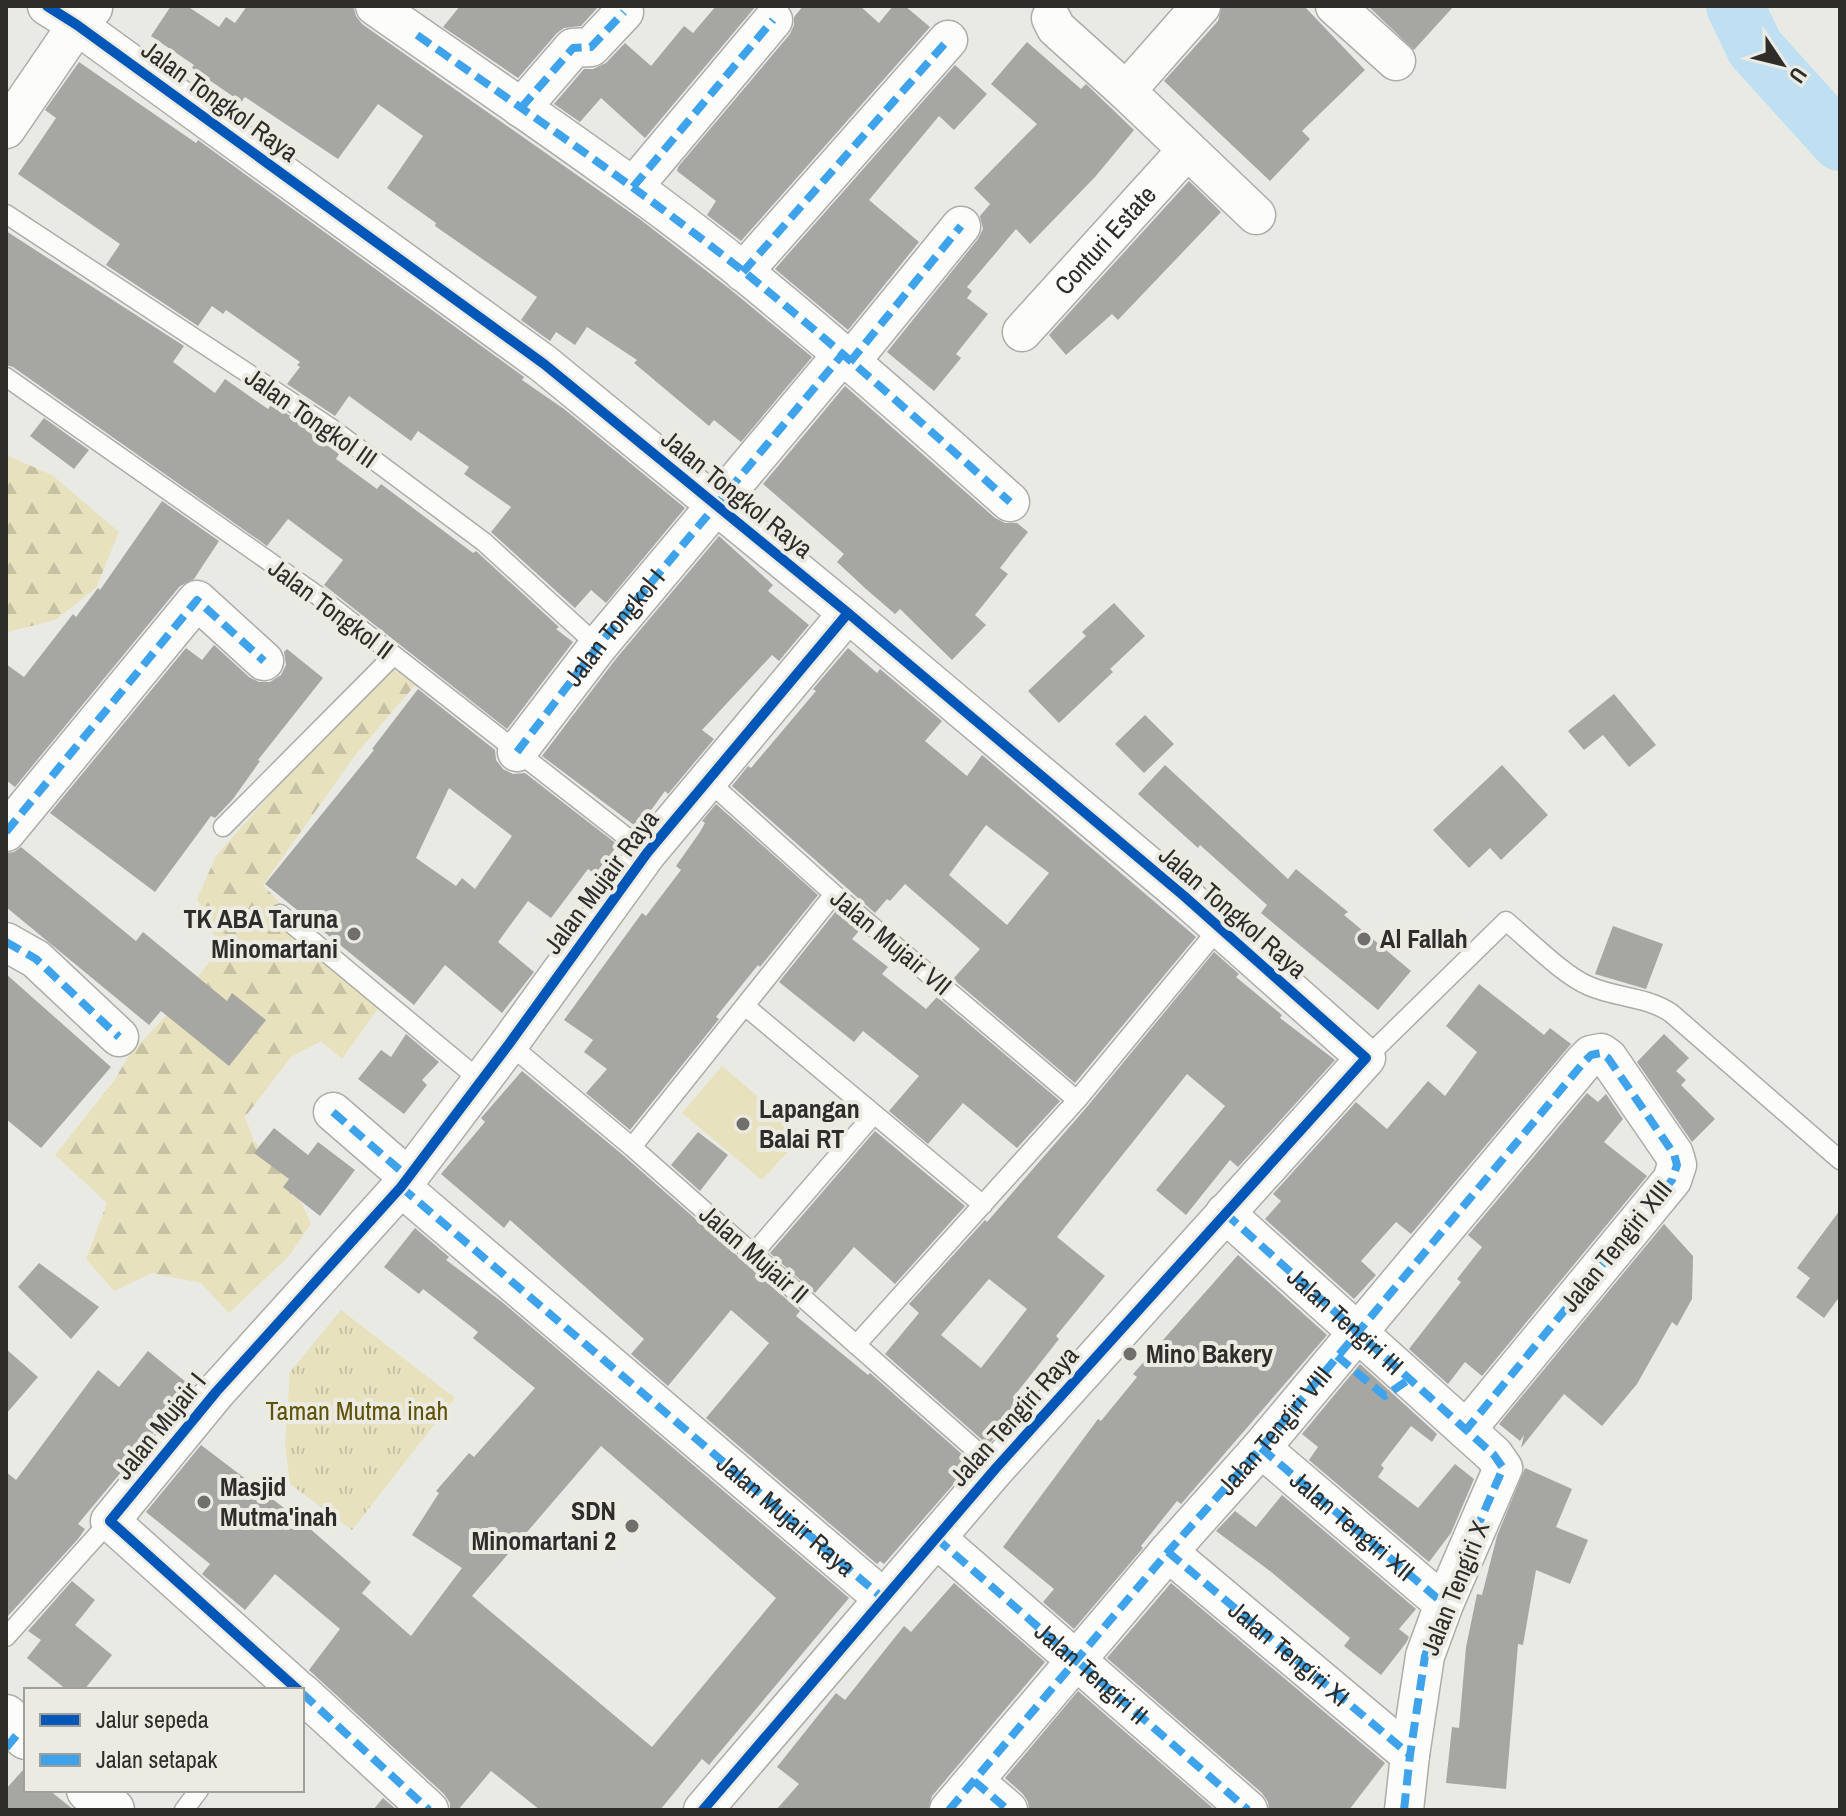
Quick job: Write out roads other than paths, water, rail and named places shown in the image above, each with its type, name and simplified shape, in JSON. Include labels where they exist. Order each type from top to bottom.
[{"type":"street","points":[[375,6],[633,187],[743,272],[1010,502]]},
{"type":"street","points":[[1126,91],[1201,6]]},
{"type":"street","points":[[1335,6],[1396,61]]},
{"type":"street","points":[[6,129],[73,12]]},
{"type":"street","name":"Jalan Tongkol Raya","points":[[73,12],[544,364],[848,613],[1219,928],[1366,1058]]},
{"type":"street","points":[[521,108],[573,48],[591,47],[624,12]]},
{"type":"street","points":[[1051,18],[1056,28],[1256,215]]},
{"type":"street","points":[[633,187],[773,20]]},
{"type":"street","points":[[743,272],[948,40]]},
{"type":"street","name":"Conturi Estate","points":[[1022,332],[1187,150]]},
{"type":"street","name":"Jalan Tongkol I","points":[[517,752],[598,646],[961,226]]},
{"type":"street","points":[[6,832],[197,600],[264,661]]},
{"type":"street","name":"Jalan Mujair Raya","points":[[848,613],[647,853],[509,1044],[404,1182],[884,1599]]},
{"type":"street","points":[[6,942],[36,959],[119,1037]]},
{"type":"street","name":"Jalan Tengiri VIII","points":[[949,1810],[1168,1552],[1261,1448],[1584,1062],[1591,1055],[1601,1053]]},
{"type":"street","name":"Jalan Tengiri XIII","points":[[1466,1430],[1672,1180],[1677,1165],[1674,1154],[1608,1058],[1601,1053]]},
{"type":"street","name":"Jalan Tengiri Raya","points":[[703,1810],[996,1468],[1366,1058]]},
{"type":"street","points":[[333,1112],[404,1182]]},
{"type":"street","name":"Jalan Mujair I","points":[[110,1521],[216,1392],[404,1182]]},
{"type":"street","name":"Jalan Tengiri III","points":[[1225,1213],[1466,1430]]},
{"type":"street","name":"Jalan Tengiri X","points":[[1404,1810],[1425,1656],[1503,1468],[1494,1455],[1466,1430]]},
{"type":"street","name":"Jalan Tengiri XII","points":[[1261,1448],[1444,1604]]},
{"type":"street","points":[[110,1521],[289,1687]]},
{"type":"street","name":"Jalan Tengiri II","points":[[936,1538],[1248,1810]]},
{"type":"street","name":"Jalan Tengiri XI","points":[[1168,1552],[1410,1755]]},
{"type":"street","points":[[304,1700],[429,1810]]},
{"type":"street","points":[[974,1781],[1008,1810]]},
{"type":"street","points":[[91,1792],[112,1810]]},
{"type":"lane","name":"Jalan Tongkol III","points":[[6,214],[331,428],[484,542],[598,646]]},
{"type":"lane","name":"Jalan Tongkol II","points":[[6,377],[317,595],[647,853]]},
{"type":"lane","points":[[223,827],[393,656]]},
{"type":"lane","name":"Jalan Mujair VII","points":[[707,780],[834,894],[1077,1100]]},
{"type":"lane","points":[[632,1147],[834,894]]},
{"type":"lane","points":[[280,914],[481,1081]]},
{"type":"lane","points":[[1366,1058],[1506,921],[1573,977],[1604,991],[1658,1004],[1671,1013],[1840,1160]]},
{"type":"lane","points":[[856,1345],[1077,1100],[1219,928]]},
{"type":"lane","points":[[745,1006],[983,1205]]},
{"type":"lane","name":"Jalan Mujair II","points":[[509,1044],[632,1147],[996,1468]]},
{"type":"lane","points":[[753,1254],[874,1114]]},
{"type":"lane","points":[[6,1637],[110,1521]]},
{"type":"lane","points":[[184,1810],[198,1792]]},
{"type":"waterway","points":[[1735,6],[1755,48],[1840,142]]},
{"type":"place","name":"TK ABA Taruna Minomartani","points":[[354,934]]},
{"type":"place","name":"Al Fallah","points":[[1364,939]]},
{"type":"place","name":"Lapangan Balai RT","points":[[743,1124]]},
{"type":"place","name":"Mino Bakery","points":[[1130,1354]]},
{"type":"place","name":"Masjid Mutma'inah","points":[[204,1502]]},
{"type":"place","name":"SDN Minomartani 2","points":[[632,1526]]},
{"type":"park label","name":"Taman Mutma inah","points":[[357,1411]]}]
